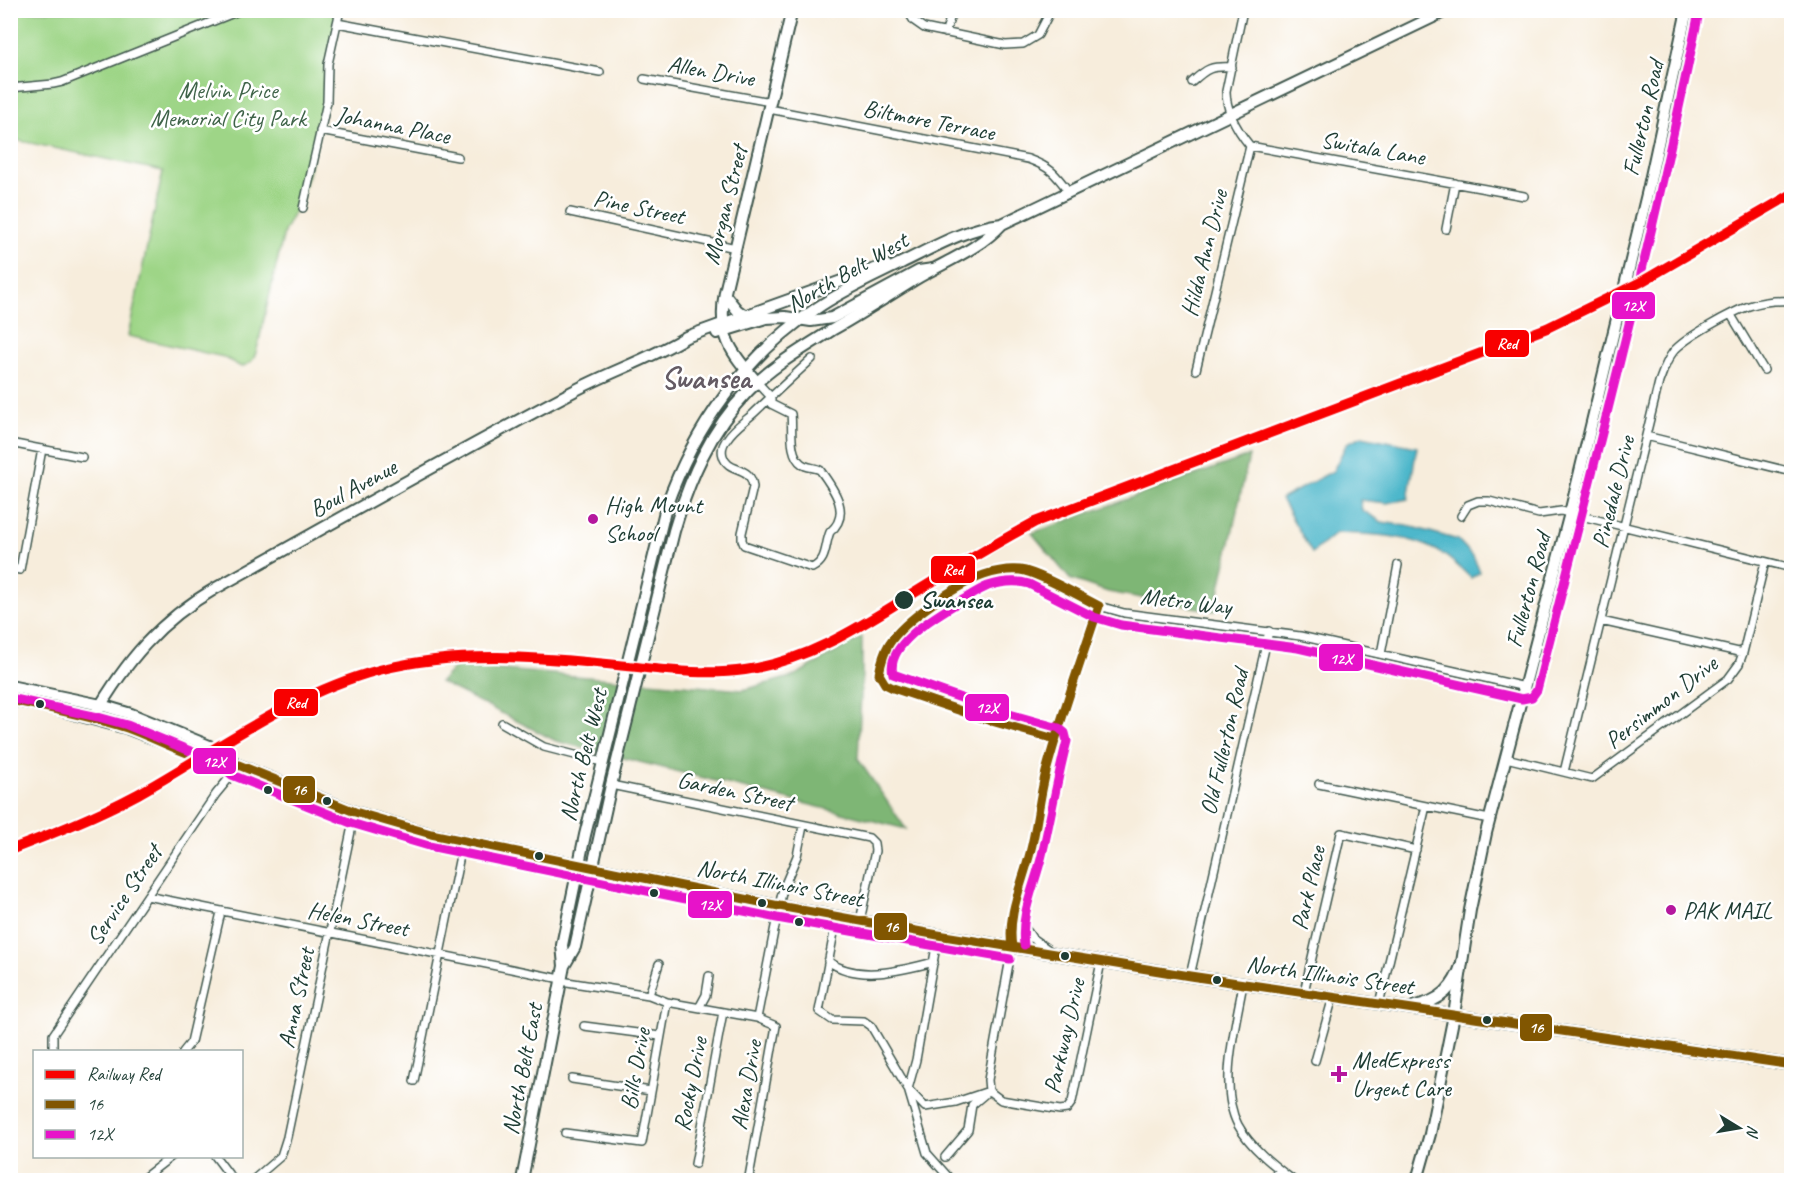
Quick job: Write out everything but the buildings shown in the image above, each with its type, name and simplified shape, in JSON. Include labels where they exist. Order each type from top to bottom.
[{"type":"main road","name":"Morgan Street","points":[[723,327],[725,295],[792,10]]},
{"type":"main road","name":"North Belt West","points":[[579,864],[662,522],[678,476],[703,426],[746,370],[774,341],[801,319],[837,296],[912,258],[974,229],[1002,224],[1448,10]]},
{"type":"main road","name":"Fullerton Road","points":[[1417,1180],[1430,1135],[1454,1015],[1470,910],[1489,819],[1570,513],[1648,190],[1687,10]]},
{"type":"main road","name":"North Belt West","points":[[591,866],[674,531],[694,473],[706,448],[725,418],[757,382],[793,354],[934,269],[981,244],[1002,224]]},
{"type":"main road","name":"Boul Avenue","points":[[93,718],[146,642],[170,618],[198,598],[573,391],[674,345],[688,343],[745,316],[899,259],[912,258]]},
{"type":"main road","name":"Boul Avenue","points":[[723,327],[766,318],[821,320],[832,318],[919,271],[934,269]]},
{"type":"main road","points":[[725,295],[736,310],[745,316]]},
{"type":"main road","points":[[723,327],[729,343],[746,370],[757,382]]},
{"type":"main road","name":"North Illinois Street","points":[[10,686],[101,705],[157,724],[224,752],[238,764],[355,812],[462,841],[779,906],[1012,948],[1791,1065]]},
{"type":"main road","name":"North Illinois Street","points":[[10,700],[93,718],[153,737],[219,764],[238,764]]},
{"type":"main road","name":"North Belt East","points":[[522,1180],[564,966],[562,945],[579,864]]},
{"type":"main road","name":"North Belt East","points":[[564,966],[575,947],[591,866]]},
{"type":"main road","points":[[1406,1008],[1423,1005],[1444,995],[1452,985],[1462,963]]},
{"type":"street","points":[[10,88],[62,81],[241,10]]},
{"type":"street","points":[[303,208],[327,102],[328,64],[340,10]]},
{"type":"street","points":[[907,10],[914,21],[924,28],[1005,45],[1023,44],[1038,35],[1051,10]]},
{"type":"street","points":[[945,33],[953,10]]},
{"type":"street","points":[[1243,10],[1226,91],[1226,102],[1242,137],[1250,146]]},
{"type":"street","points":[[337,23],[600,72]]},
{"type":"street","points":[[1192,82],[1214,66],[1232,67]]},
{"type":"street","name":"Allen Drive","points":[[644,79],[770,105]]},
{"type":"street","name":"Biltmore Terrace","points":[[770,105],[1028,159],[1045,165],[1055,172],[1069,192]]},
{"type":"street","name":"Johanna Place","points":[[320,131],[458,157]]},
{"type":"street","name":"Switala Lane","points":[[1250,146],[1524,196]]},
{"type":"street","name":"Hilda Ann Drive","points":[[1196,370],[1250,146]]},
{"type":"street","points":[[1446,229],[1455,183]]},
{"type":"street","name":"Pine Street","points":[[570,212],[736,248]]},
{"type":"street","name":"Pinedale Drive","points":[[1564,772],[1659,382],[1672,353],[1684,342],[1749,306],[1764,302],[1791,301]]},
{"type":"street","points":[[1731,315],[1764,370]]},
{"type":"street","points":[[757,382],[771,397],[771,404],[791,414],[793,449],[796,458],[804,466],[820,470],[839,501],[841,515],[837,526],[830,532],[825,555],[812,568],[744,546],[742,540],[753,487],[752,481],[746,472],[725,461],[722,454],[723,445],[728,436],[771,397],[812,359]]},
{"type":"street","points":[[1646,436],[1791,472]]},
{"type":"street","points":[[10,443],[82,458]]},
{"type":"street","points":[[10,568],[20,570],[42,449]]},
{"type":"street","points":[[1461,516],[1468,506],[1478,501],[1489,501],[1539,514],[1570,513],[1791,568]]},
{"type":"street","name":"Persimmon Drive","points":[[1506,758],[1593,779],[1728,679],[1739,664],[1743,653],[1765,562]]},
{"type":"street","points":[[1381,654],[1398,565]]},
{"type":"street","name":"Metro Way","points":[[1055,739],[988,720],[893,688],[881,680],[879,668],[891,641],[908,621],[981,576],[1016,569],[1034,573],[1099,606],[1140,615],[1269,630]]},
{"type":"street","points":[[989,1090],[988,1080],[1012,948],[1010,940],[1012,924],[1030,854],[1045,775],[1099,606]]},
{"type":"street","points":[[1601,621],[1743,653]]},
{"type":"street","points":[[1269,630],[1525,687]]},
{"type":"street","name":"Old Fullerton Road","points":[[1190,976],[1269,630]]},
{"type":"street","points":[[502,723],[544,747],[602,762]]},
{"type":"street","name":"Service Street","points":[[54,1050],[53,1035],[238,764]]},
{"type":"street","points":[[1319,784],[1489,819]]},
{"type":"street","name":"Garden Street","points":[[611,785],[804,825],[779,906]]},
{"type":"street","points":[[1379,1004],[1426,806]]},
{"type":"street","name":"Anna Street","points":[[253,1180],[281,1156],[287,1137],[355,812]]},
{"type":"street","points":[[804,825],[869,838],[874,843],[875,851],[860,921]]},
{"type":"street","name":"Park Place","points":[[1304,992],[1341,833],[1416,850]]},
{"type":"street","points":[[414,1081],[462,841]]},
{"type":"street","points":[[1012,948],[1017,941],[1022,923],[1030,876],[1030,854]]},
{"type":"street","name":"Helen Street","points":[[147,896],[561,980],[649,995],[667,1002],[700,1006],[757,1018]]},
{"type":"street","name":"Alexa Drive","points":[[749,1177],[776,1026],[757,1018],[779,906]]},
{"type":"street","points":[[185,1050],[191,1042],[221,912]]},
{"type":"street","points":[[837,917],[819,1011],[832,1020],[864,1021],[871,1026],[908,1089],[925,1107],[956,1102],[989,1090]]},
{"type":"street","points":[[1022,923],[1032,938],[1057,955]]},
{"type":"street","points":[[938,935],[916,1060],[908,1089],[927,1153],[951,1180]]},
{"type":"street","points":[[828,961],[836,967],[885,974],[934,962]]},
{"type":"street","name":"Parkway Drive","points":[[989,1090],[1001,1100],[1060,1110],[1067,1109],[1072,1102],[1101,962]]},
{"type":"street","name":"Bills Drive","points":[[649,995],[659,964]]},
{"type":"street","name":"Rocky Drive","points":[[700,1006],[706,995],[710,976]]},
{"type":"street","points":[[1243,984],[1229,1067],[1228,1088],[1231,1108],[1246,1137],[1293,1180]]},
{"type":"street","points":[[1315,1061],[1333,997]]},
{"type":"street","name":"Bills Drive","points":[[565,1133],[642,1143],[667,1002]]},
{"type":"street","name":"Rocky Drive","points":[[695,1164],[723,1012]]},
{"type":"street","points":[[584,1026],[660,1036]]},
{"type":"street","points":[[572,1079],[651,1091]]},
{"type":"street","points":[[945,1157],[968,1130],[972,1105],[989,1090]]},
{"type":"street","points":[[141,1180],[169,1158]]},
{"type":"street","points":[[216,1158],[233,1180]]},
{"type":"street","points":[[1269,1180],[1280,1170]]},
{"type":"green space","name":"Melvin Price Memorial City Park","points":[[11,11],[337,11],[323,102],[308,174],[301,199],[284,232],[257,349],[250,362],[241,367],[224,357],[128,336],[163,171],[11,139]]},
{"type":"green space","points":[[1249,456],[1215,611],[1108,592],[1070,579],[1032,533]]},
{"type":"green space","points":[[862,637],[858,759],[906,829],[556,741],[440,682],[455,666],[743,690],[794,676]]},
{"type":"water","points":[[1362,436],[1417,447],[1408,499],[1387,503],[1360,500],[1362,510],[1382,522],[1413,527],[1458,540],[1473,556],[1480,572],[1471,578],[1438,551],[1414,541],[1388,536],[1336,533],[1312,553],[1281,499],[1333,471],[1347,443]]},
{"type":"rail line","name":"Red","points":[[10,850],[123,802],[284,708],[346,680],[379,670],[438,660],[498,657],[681,671],[729,672],[767,666],[809,652],[868,621],[1035,522],[1547,328],[1641,282],[1792,194]]},
{"type":"transit line","name":"12X","points":[[1024,945],[1026,911],[1039,866],[1067,741],[1065,733],[1059,728],[992,709],[893,674],[893,663],[897,652],[915,632],[977,592],[998,583],[1019,582],[1029,584],[1094,617],[1121,625],[1298,648],[1522,699],[1532,697],[1537,690],[1622,352],[1699,12]]},
{"type":"transit line","name":"16","points":[[1055,739],[988,720],[893,688],[885,684],[879,674],[882,659],[896,635],[919,614],[960,586],[993,572],[1011,570],[1028,572],[1099,606]]},
{"type":"transit line","name":"16","points":[[1012,947],[1013,911],[1027,865],[1046,772],[1099,606]]},
{"type":"transit line","name":"12X","points":[[10,698],[127,725],[217,762],[232,775],[351,823],[429,846],[777,918],[1010,959]]},
{"type":"transit line","name":"16","points":[[10,700],[127,728],[195,756],[236,764],[355,812],[431,834],[779,906],[938,935],[1190,976],[1792,1065]]},
{"type":"place","name":"High Mount School","points":[[593,519]]},
{"type":"place","name":"Swansea","points":[[904,600]]},
{"type":"place","name":"PAK MAIL","points":[[1671,910]]},
{"type":"place","name":"MedExpress Urgent Care","points":[[1339,1074]]},
{"type":"district","name":"Swansea","points":[[706,378]]}]
